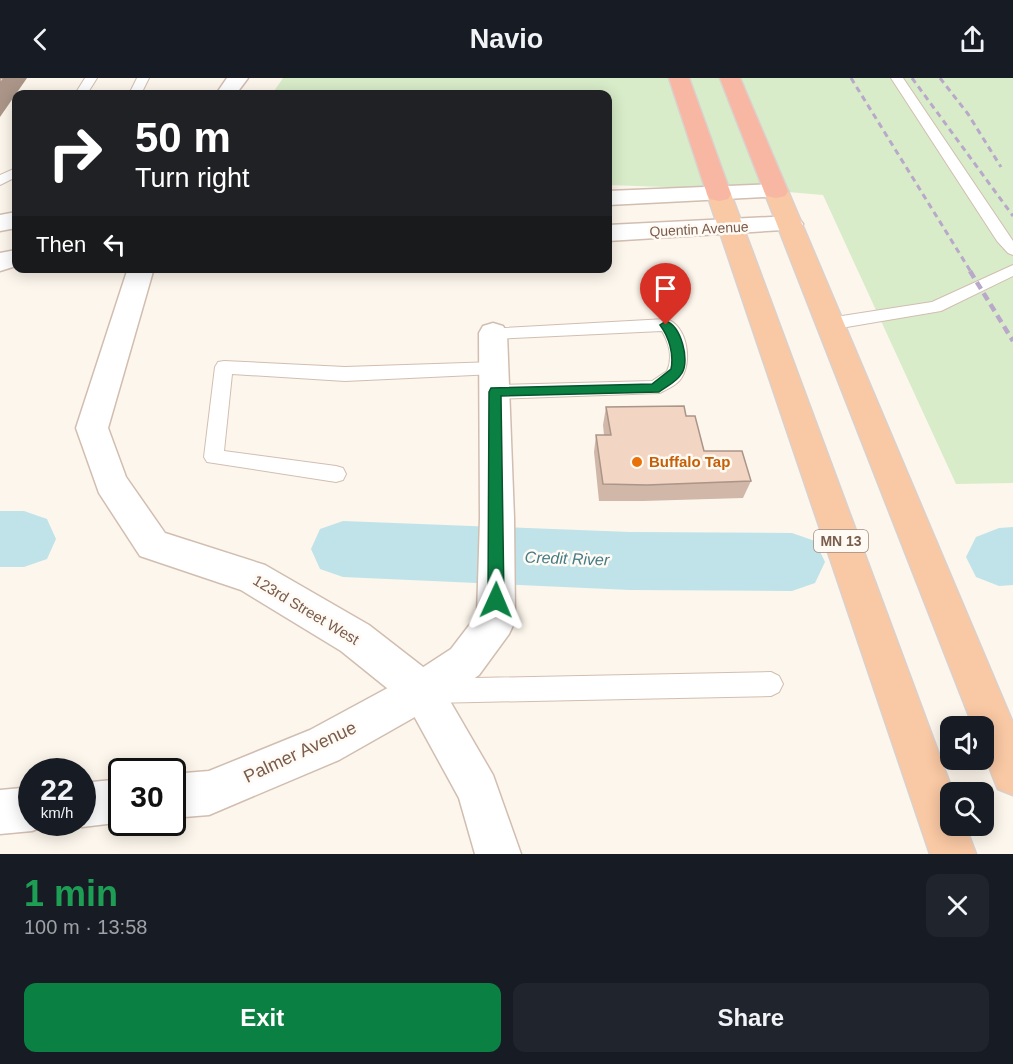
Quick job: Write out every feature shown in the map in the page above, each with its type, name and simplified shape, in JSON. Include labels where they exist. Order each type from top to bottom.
[{"type":"highway","name":"MN 13","points":[[679,78],[730,228],[953,854]]},
{"type":"highway","points":[[730,78],[1013,774]]},
{"type":"street","points":[[612,198],[776,191]]},
{"type":"street","name":"Quentin Avenue","points":[[612,233],[790,224]]},
{"type":"street","name":"123rd Street West","points":[[139,273],[92,428],[111,483],[153,544],[252,577],[355,638],[422,691],[478,790],[498,854]]},
{"type":"street","name":"Palmer Avenue","points":[[186,795],[209,793],[324,744],[422,691],[465,662],[496,621],[494,333]]},
{"type":"street","points":[[0,812],[18,810]]},
{"type":"lane","points":[[897,78],[1002,238],[1013,250]]},
{"type":"lane","points":[[829,324],[934,307],[1013,270]]},
{"type":"lane","points":[[336,474],[214,457],[224,367],[654,388],[672,378],[679,360],[672,331],[666,325],[494,333]]},
{"type":"lane","points":[[422,691],[771,684]]},
{"type":"green space","points":[[283,78],[1013,78],[1013,483],[956,484],[823,195],[776,191],[612,185],[612,90],[275,90]]},
{"type":"building","name":"Buffalo Tap","points":[[684,406],[686,416],[695,416],[704,451],[742,451],[751,481],[647,485],[603,484],[596,435],[611,435],[606,407]]},
{"type":"waterway","name":"Credit River","points":[[0,539],[24,539]]},
{"type":"waterway","name":"Credit River","points":[[343,549],[630,561],[792,562]]},
{"type":"waterway","name":"Credit River","points":[[999,557],[1013,556]]},
{"type":"railway","points":[[851,78],[971,272]]},
{"type":"railway","points":[[912,78],[1013,216]]},
{"type":"railway","points":[[940,78],[968,114],[1001,167]]},
{"type":"railway","points":[[970,271],[1013,341]]},
{"type":"place","name":"Buffalo Tap","points":[[637,462]]},
{"type":"route","points":[[496,600],[495,392],[654,388],[672,378],[679,360],[672,331],[666,325]]}]
